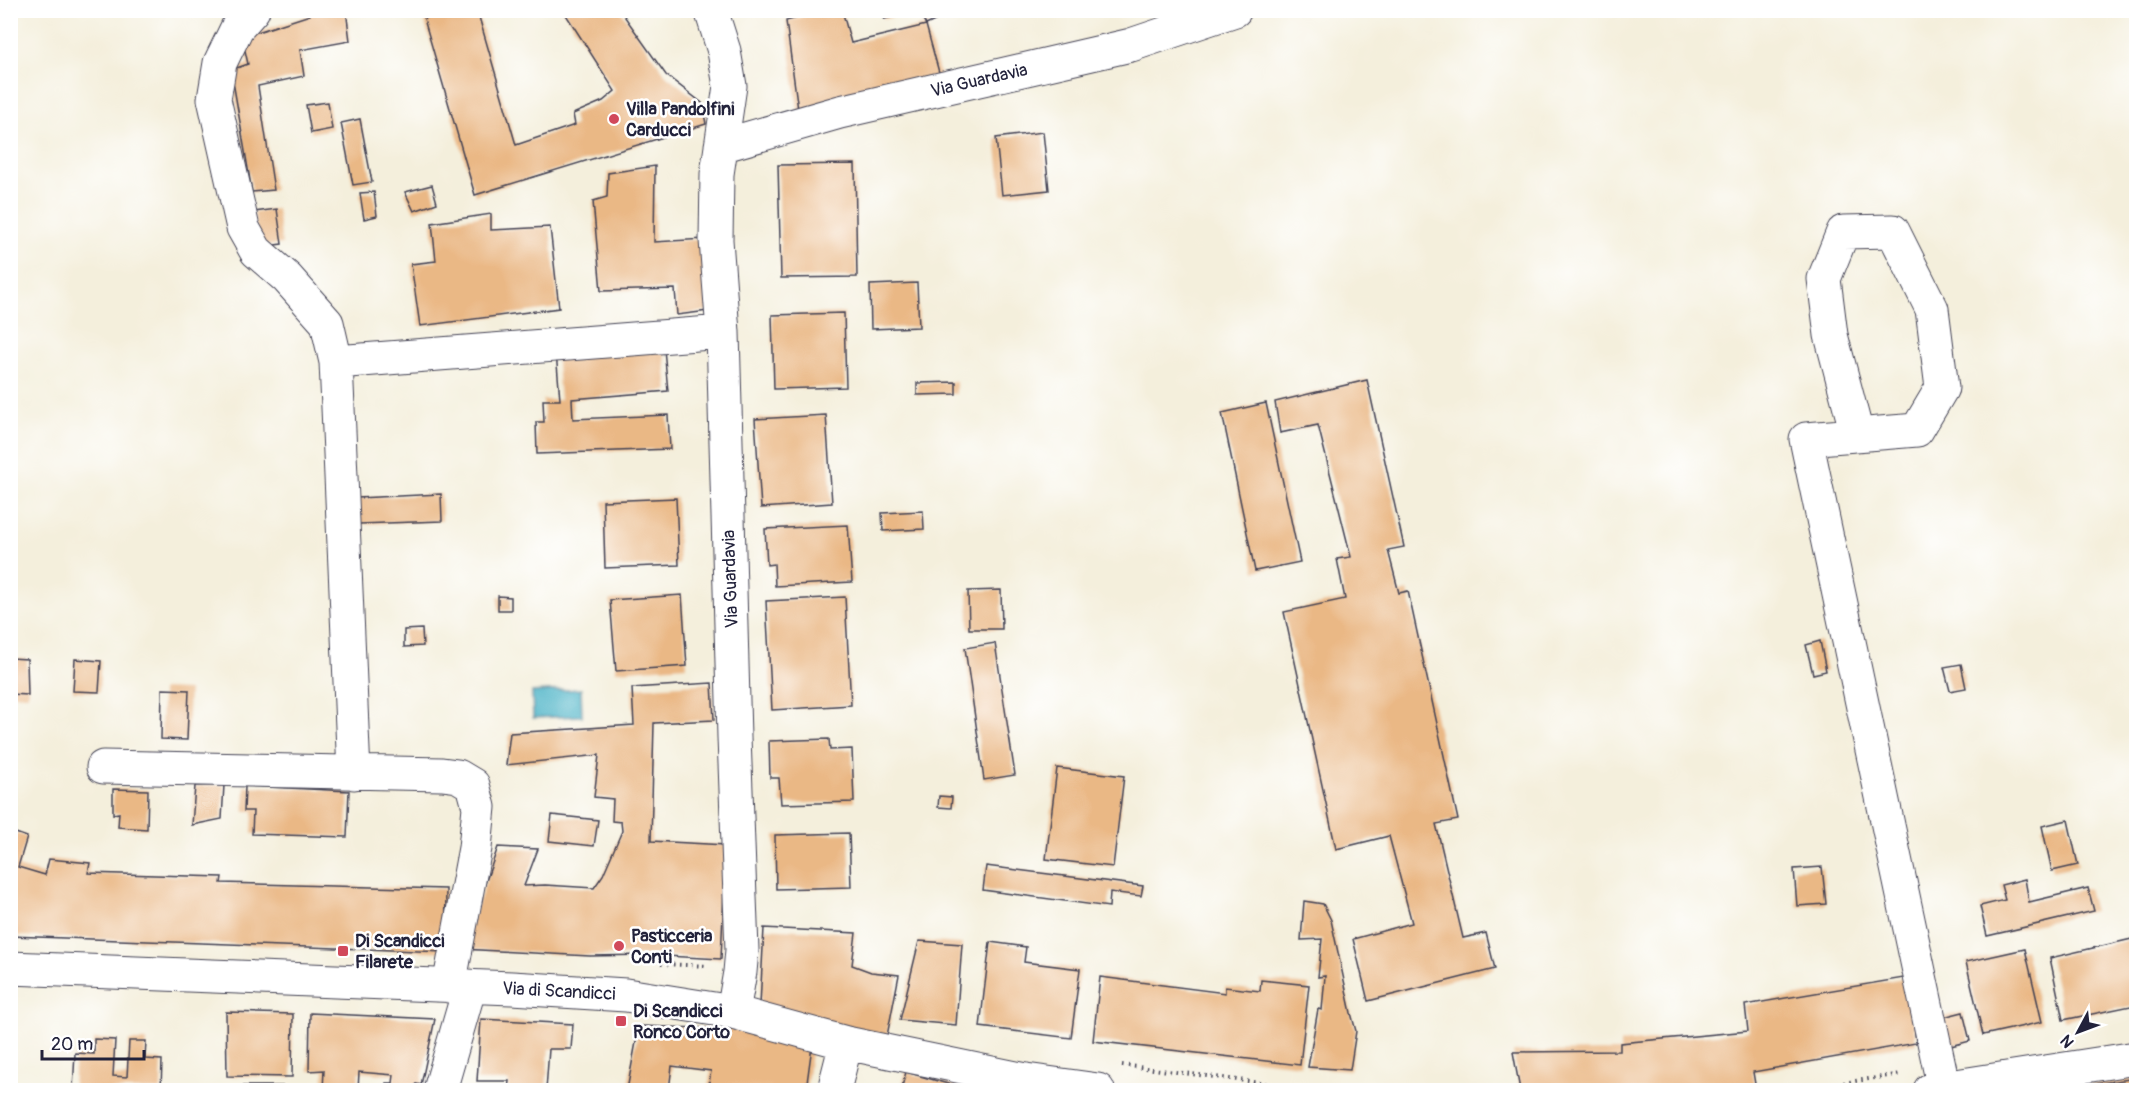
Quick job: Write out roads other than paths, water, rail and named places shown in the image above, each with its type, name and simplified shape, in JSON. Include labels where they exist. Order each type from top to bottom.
[{"type":"street","points":[[252,10],[237,28],[220,63],[214,99],[243,228],[256,251],[287,278],[327,323],[336,362],[354,773]]},
{"type":"street","name":"Via Guardavia","points":[[711,10],[724,51],[730,86],[717,174],[716,240],[723,332],[742,950],[733,1012]]},
{"type":"street","name":"Via Guardavia","points":[[721,146],[840,112],[1131,45],[1235,10]]},
{"type":"street","points":[[1857,434],[1831,335],[1824,279],[1843,232],[1893,231],[1932,309],[1942,388],[1917,430],[1806,439],[1937,1090],[2136,1058]]},
{"type":"street","points":[[336,362],[723,332]]},
{"type":"street","points":[[103,767],[442,774],[458,776],[473,785],[479,807],[475,848],[460,986],[440,1090]]},
{"type":"street","name":"Via di Scandicci","points":[[10,968],[626,995],[733,1012],[846,1043],[1026,1080],[1098,1090]]},
{"type":"street","points":[[834,1090],[846,1043]]},
{"type":"water","points":[[581,689],[582,716],[533,718],[532,692]]},
{"type":"place","name":"Villa Pandolfini Carducci","points":[[614,119]]},
{"type":"place","name":"Pasticceria Conti","points":[[619,946]]},
{"type":"place","name":"Di Scandicci Filarete","points":[[343,951]]},
{"type":"place","name":"Di Scandicci Ronco Corto","points":[[621,1021]]}]
